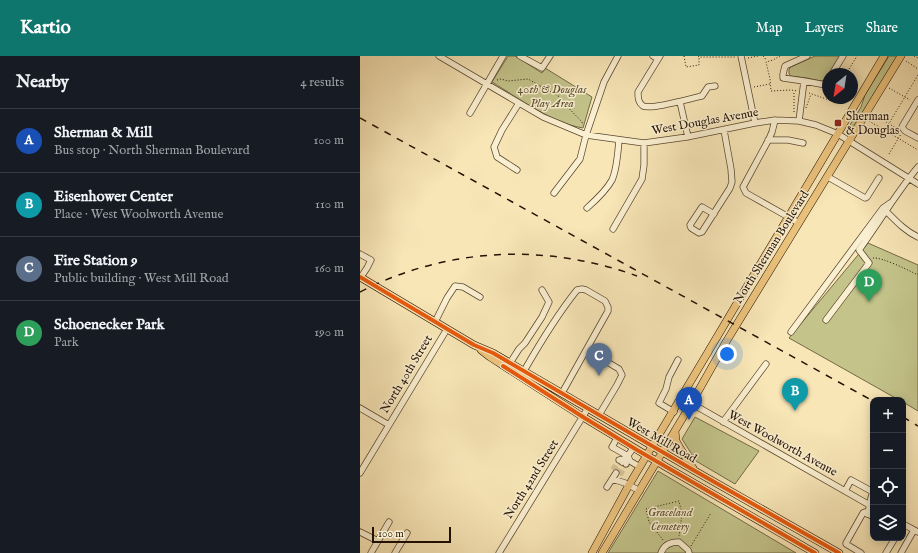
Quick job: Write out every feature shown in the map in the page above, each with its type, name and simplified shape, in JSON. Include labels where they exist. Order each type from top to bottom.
[{"type":"main road","name":"North Sherman Boulevard","points":[[592,553],[629,485],[674,412],[884,56]]},
{"type":"main road","name":"North Sherman Boulevard","points":[[602,553],[663,452],[726,342],[849,141],[903,58]]},
{"type":"main road","name":"West Mill Road","points":[[360,277],[474,345],[583,418],[815,553]]},
{"type":"main road","name":"West Mill Road","points":[[474,345],[493,352],[695,471],[839,553]]},
{"type":"main road","points":[[675,431],[676,441],[695,471]]},
{"type":"street","name":"West Douglas Avenue","points":[[439,56],[543,117],[586,135],[644,143],[688,137],[775,120],[799,121],[816,125],[838,134],[918,184]]},
{"type":"street","points":[[470,113],[503,56]]},
{"type":"street","points":[[520,56],[542,68],[550,56]]},
{"type":"street","points":[[554,193],[580,159],[586,135],[604,82],[618,56]]},
{"type":"street","points":[[807,56],[785,66],[783,78],[822,84]]},
{"type":"street","points":[[836,68],[843,56]]},
{"type":"street","points":[[657,57],[638,92],[638,98],[642,105],[647,107],[680,102],[702,96],[708,87],[715,86]]},
{"type":"street","points":[[738,57],[755,123]]},
{"type":"street","points":[[799,121],[804,81]]},
{"type":"street","points":[[918,100],[902,127],[918,138]]},
{"type":"street","points":[[680,102],[688,137]]},
{"type":"street","points":[[517,170],[497,157],[494,146],[519,103]]},
{"type":"street","points":[[775,120],[772,132],[743,187],[746,193],[800,223]]},
{"type":"street","points":[[714,214],[702,207],[690,225],[691,228],[702,232],[714,214],[730,188],[732,182],[731,169],[724,130]]},
{"type":"street","points":[[587,208],[605,190],[612,179],[619,140]]},
{"type":"street","points":[[768,140],[788,140],[803,143]]},
{"type":"street","points":[[613,229],[642,179],[644,165],[644,143]]},
{"type":"street","points":[[826,320],[868,263],[859,250],[918,167]]},
{"type":"street","points":[[828,177],[865,198],[879,178]]},
{"type":"street","points":[[791,332],[883,208],[892,202]]},
{"type":"street","points":[[886,211],[898,225],[918,237]]},
{"type":"street","points":[[360,254],[371,260],[360,277]]},
{"type":"street","points":[[435,322],[455,286],[463,287],[480,296]]},
{"type":"street","points":[[510,363],[519,349],[526,343],[549,302],[542,290]]},
{"type":"street","points":[[524,371],[545,336],[577,290],[586,290],[605,301],[608,311],[562,393]]},
{"type":"street","name":"North 40th Street","points":[[360,473],[447,329]]},
{"type":"street","points":[[599,414],[622,375],[619,368],[604,360]]},
{"type":"street","points":[[674,412],[659,403],[666,389],[668,377],[678,360]]},
{"type":"street","points":[[723,422],[766,364]]},
{"type":"street","name":"West Woolworth Avenue","points":[[682,398],[870,505]]},
{"type":"street","points":[[360,408],[389,425]]},
{"type":"street","name":"North 42nd Street","points":[[499,553],[588,408]]},
{"type":"street","points":[[617,438],[612,447],[624,460],[640,467]]},
{"type":"street","points":[[624,460],[633,448]]},
{"type":"street","points":[[607,487],[615,474],[629,485],[640,491]]},
{"type":"street","points":[[845,491],[851,480],[870,490]]},
{"type":"street","points":[[867,514],[870,508]]},
{"type":"street","points":[[861,553],[846,543],[863,513],[865,512],[870,516]]},
{"type":"street","points":[[371,553],[389,522]]},
{"type":"street","points":[[901,553],[916,531],[906,526]]},
{"type":"street","points":[[360,532],[378,541]]},
{"type":"street","points":[[395,553],[407,533]]},
{"type":"street","points":[[886,553],[893,541]]},
{"type":"street","points":[[661,553],[662,548],[670,542],[679,542],[688,550],[689,553]]},
{"type":"path","points":[[684,56],[686,67],[699,65],[698,57],[738,57]]},
{"type":"path","points":[[748,58],[758,56]]},
{"type":"path","points":[[763,56],[766,62]]},
{"type":"path","points":[[850,68],[857,56]]},
{"type":"path","points":[[914,56],[918,58]]},
{"type":"path","points":[[903,58],[918,69]]},
{"type":"path","points":[[885,130],[918,75]]},
{"type":"path","points":[[497,80],[525,78],[531,80],[560,97],[560,99],[582,122],[583,125]]},
{"type":"path","points":[[754,87],[770,84]]},
{"type":"path","points":[[889,88],[911,101]]},
{"type":"path","points":[[794,91],[794,112]]},
{"type":"path","points":[[806,113],[811,94]]},
{"type":"path","points":[[873,114],[898,128],[898,130]]},
{"type":"path","points":[[869,121],[918,150]]},
{"type":"path","points":[[889,154],[902,132]]},
{"type":"path","points":[[866,260],[875,257],[918,275]]},
{"type":"path","points":[[664,541],[649,522],[646,509],[680,501],[682,514],[679,538]]},
{"type":"path","points":[[691,547],[711,513]]},
{"type":"green space","name":"40th & Douglas Play Area","points":[[508,56],[515,56],[542,73],[545,68],[592,97],[583,128],[548,116],[492,82]]},
{"type":"green space","points":[[815,56],[840,56],[833,68],[822,68],[822,81],[791,76],[789,74],[789,69]]},
{"type":"green space","points":[[889,56],[897,56],[853,129],[850,125],[861,107],[865,95]]},
{"type":"green space","points":[[868,243],[918,265],[918,411],[906,404],[906,397],[894,397],[789,338]]},
{"type":"green space","points":[[695,417],[759,451],[735,484],[696,461],[682,439]]},
{"type":"green space","name":"Graceland Cemetery","points":[[658,471],[796,553],[608,553]]},
{"type":"tunnel","points":[[613,470],[619,460]]},
{"type":"tunnel","points":[[616,473],[622,462]]},
{"type":"tunnel","points":[[620,475],[626,464]]},
{"type":"railway","points":[[360,118],[870,399]]},
{"type":"railway","points":[[360,292],[393,277],[427,266],[462,258],[497,255],[532,255],[568,258],[603,265],[637,276]]},
{"type":"railway","points":[[906,419],[918,426]]},
{"type":"cycle path","points":[[360,277],[474,345],[493,353],[839,553]]},
{"type":"cycle path","points":[[503,366],[637,450],[815,553]]},
{"type":"place","name":"Sherman & Douglas","points":[[838,123]]},
{"type":"place","name":"Schoenecker Park","points":[[869,302]]},
{"type":"place","name":"Fire Station 9","points":[[599,376]]},
{"type":"place","name":"Eisenhower Center","points":[[795,411]]},
{"type":"place","name":"Sherman & Mill","points":[[689,420]]}]
